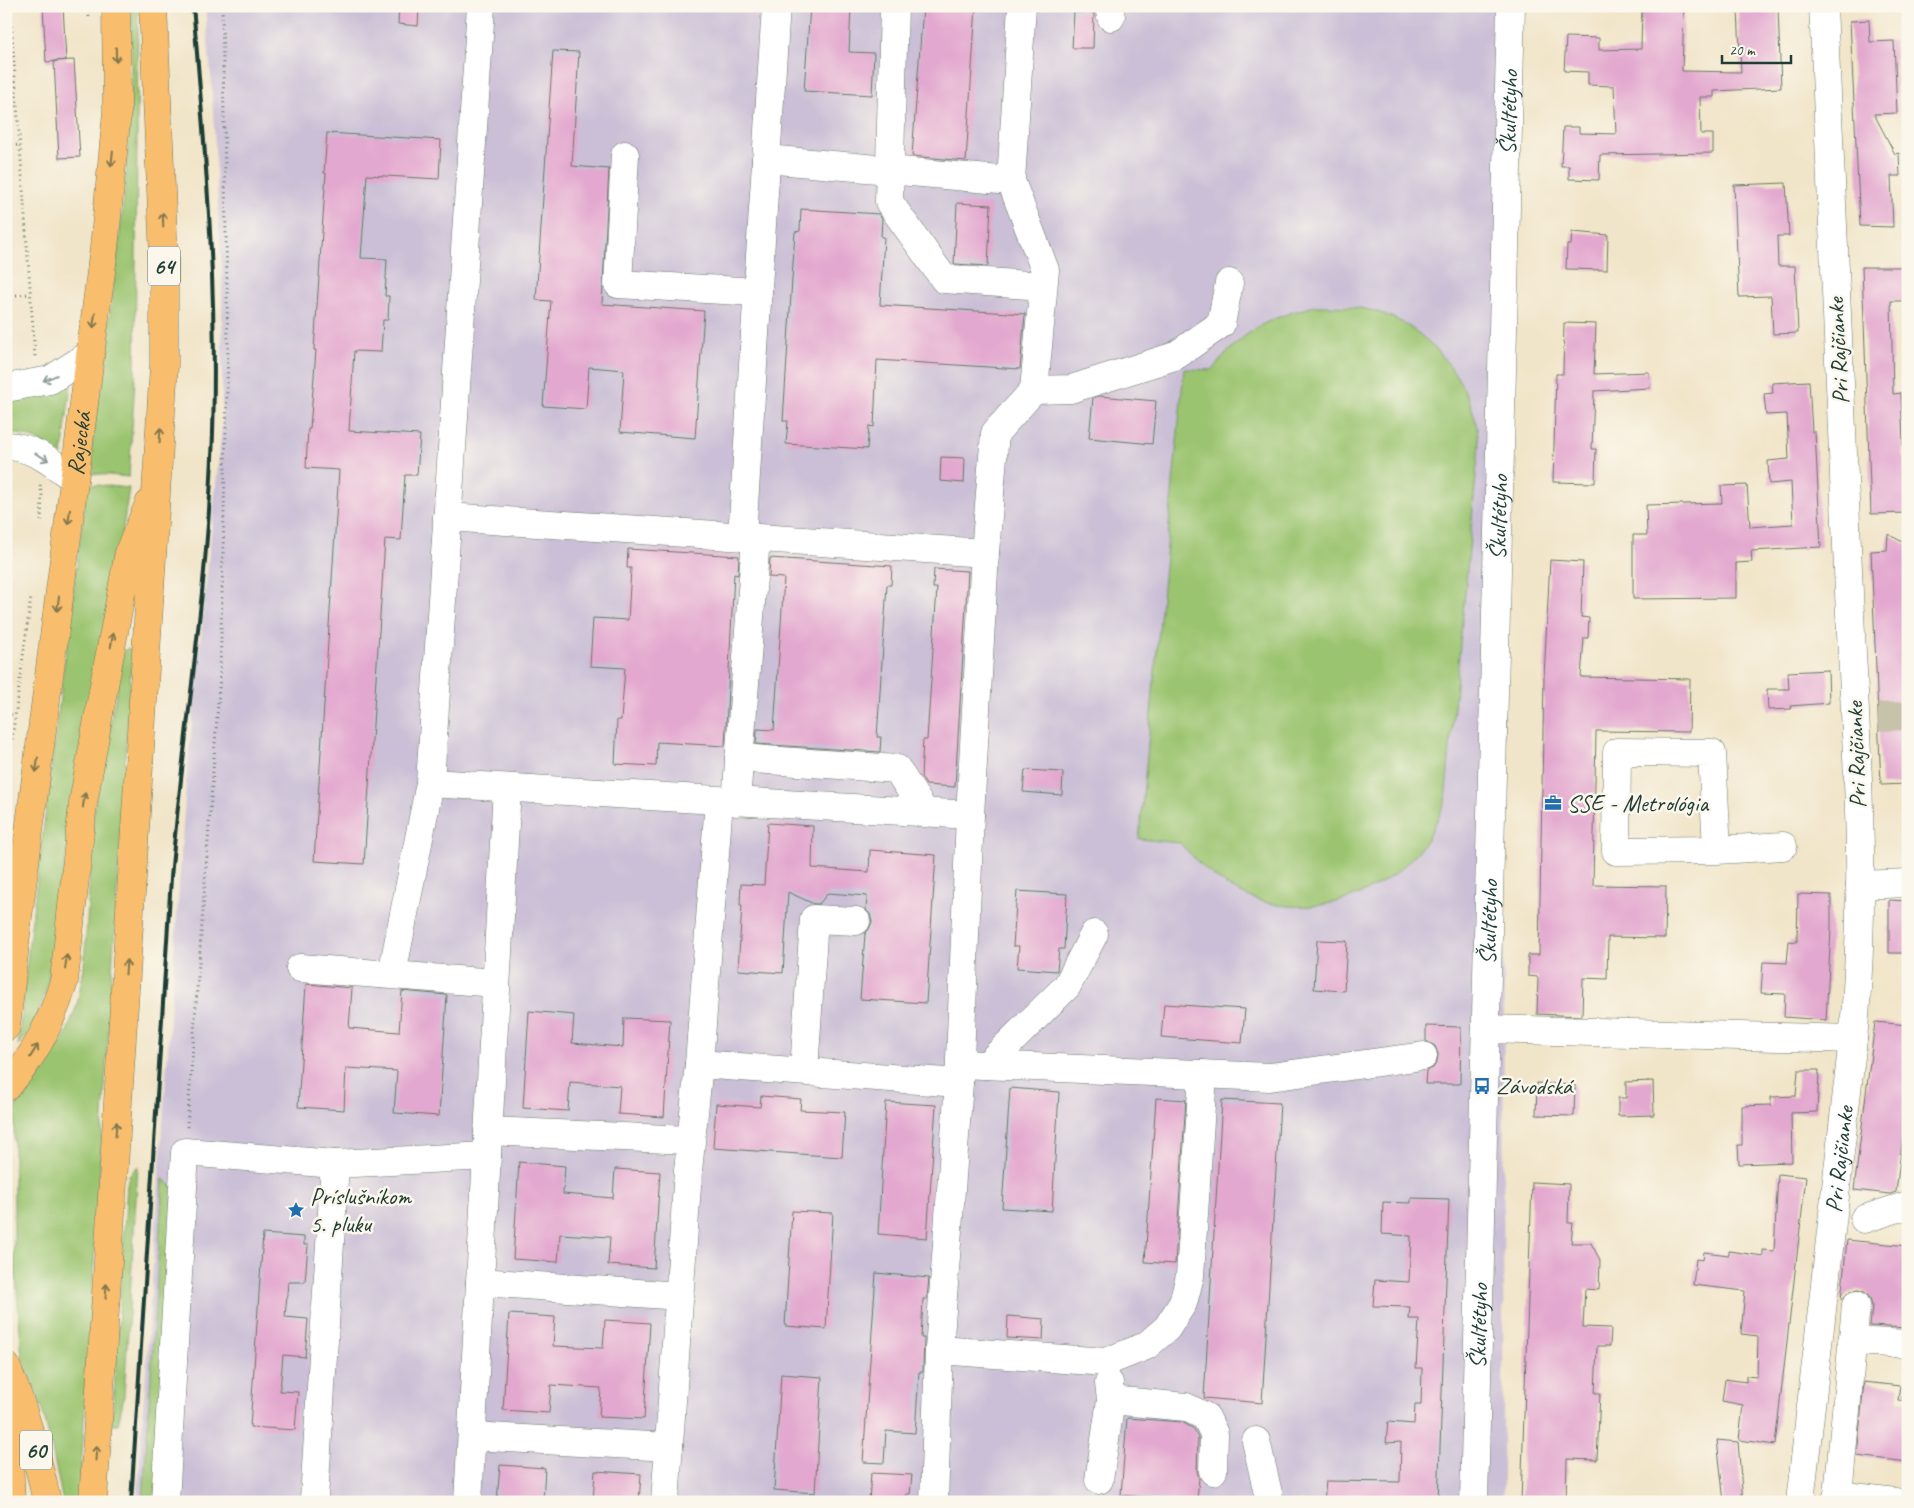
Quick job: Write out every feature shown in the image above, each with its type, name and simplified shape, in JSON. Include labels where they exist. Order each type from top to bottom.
[{"type":"main road","name":"Rajecká","points":[[6,1027],[89,355],[104,248],[117,111],[116,6]]},
{"type":"main road","name":"64","points":[[153,6],[164,258],[164,365],[158,484]]},
{"type":"main road","points":[[6,1088],[30,1058],[42,1037],[56,1010],[64,981],[84,804],[128,552],[158,484]]},
{"type":"main road","points":[[93,1502],[123,1157],[158,484]]},
{"type":"main road","points":[[6,903],[23,880]]},
{"type":"main road","name":"60","points":[[6,1366],[13,1392],[34,1444],[47,1502]]},
{"type":"main road","points":[[11,1502],[13,1392]]},
{"type":"street","points":[[392,974],[430,783],[481,6]]},
{"type":"street","points":[[665,1502],[690,1140],[728,802],[740,758],[758,292],[776,6]]},
{"type":"street","points":[[894,6],[889,202],[944,280],[1044,286]]},
{"type":"street","points":[[934,1502],[939,1350],[960,1074],[970,816],[995,433],[1034,390],[1045,270],[1011,181],[1022,6]]},
{"type":"street","name":"Škultétyho","points":[[1474,1502],[1511,6]]},
{"type":"street","name":"Pri Rajčianke","points":[[1800,1502],[1853,1039],[1859,962],[1860,885],[1867,717],[1823,6]]},
{"type":"street","points":[[625,155],[618,284],[758,292]]},
{"type":"street","points":[[766,159],[1011,181]]},
{"type":"street","points":[[1034,390],[1071,389],[1175,356],[1221,324],[1229,283]]},
{"type":"street","points":[[6,388],[50,380],[89,355]]},
{"type":"street","points":[[6,446],[16,446],[44,457],[74,479]]},
{"type":"street","points":[[447,517],[986,553]]},
{"type":"street","points":[[1717,850],[1712,753],[1617,752],[1616,852],[1717,850],[1783,846]]},
{"type":"street","points":[[740,758],[897,769],[925,813]]},
{"type":"street","points":[[430,783],[970,816]]},
{"type":"street","points":[[468,1502],[507,788]]},
{"type":"street","points":[[1860,885],[1908,884]]},
{"type":"street","points":[[804,1071],[814,919],[856,921]]},
{"type":"street","points":[[987,1065],[1067,986],[1094,934]]},
{"type":"street","points":[[300,968],[496,983]]},
{"type":"street","points":[[1486,1029],[1853,1039]]},
{"type":"street","points":[[699,1064],[804,1071],[960,1074],[987,1065],[1270,1077],[1423,1056]]},
{"type":"street","points":[[939,1350],[1106,1362],[1146,1346],[1167,1328],[1183,1303],[1190,1276],[1203,1074]]},
{"type":"street","points":[[165,1502],[185,1152],[335,1164],[488,1144],[690,1140]]},
{"type":"street","points":[[314,1499],[335,1164]]},
{"type":"street","points":[[1864,1219],[1908,1205]]},
{"type":"street","points":[[480,1282],[680,1296]]},
{"type":"street","points":[[1856,1305],[1836,1499],[1895,1502]]},
{"type":"street","points":[[1852,1341],[1908,1344]]},
{"type":"street","points":[[1099,1480],[1111,1400],[1106,1362]]},
{"type":"street","points":[[1111,1400],[1186,1407],[1206,1417],[1214,1434],[1212,1472]]},
{"type":"street","points":[[472,1436],[669,1448]]},
{"type":"street","points":[[1256,1441],[1270,1502]]},
{"type":"path","points":[[10,6],[36,358]]},
{"type":"path","points":[[185,1152],[220,676],[228,347],[222,6]]},
{"type":"path","points":[[6,58],[13,58]]},
{"type":"path","points":[[6,146],[20,145]]},
{"type":"path","points":[[16,295],[31,294]]},
{"type":"path","points":[[38,476],[42,494],[41,528]]},
{"type":"path","points":[[6,784],[31,597]]},
{"type":"path","points":[[6,714],[15,715]]},
{"type":"path","points":[[1902,1398],[1903,1387],[1908,1387]]},
{"type":"shaded area","points":[[205,6],[1505,6],[1503,1502],[137,1502],[186,783],[222,425],[222,275],[211,76]]},
{"type":"green space","points":[[131,6],[138,6],[138,11],[135,379],[129,477],[88,473],[115,274],[126,174],[131,74]]},
{"type":"green space","points":[[1315,306],[1365,309],[1384,314],[1402,322],[1419,334],[1447,362],[1458,379],[1474,415],[1479,445],[1445,801],[1428,838],[1413,857],[1394,874],[1372,888],[1348,899],[1323,905],[1298,906],[1273,904],[1248,896],[1225,884],[1196,860],[1180,843],[1139,839],[1184,369],[1212,370],[1235,345],[1257,328],[1282,316]]},
{"type":"green space","points":[[71,384],[62,455],[29,437],[15,433],[6,433],[6,402],[48,393]]},
{"type":"green space","points":[[87,484],[129,488],[120,548],[73,801],[53,956],[46,991],[34,1023],[18,1046],[30,935]]},
{"type":"green space","points":[[127,648],[132,651],[79,1502],[63,1502],[39,1398],[22,1357],[14,1251],[14,1108],[38,1079],[53,1056],[66,1034],[77,1005],[84,968],[94,809],[124,651]]},
{"type":"green space","points":[[138,1166],[124,1396],[118,1424],[112,1424],[127,1184],[129,1175]]},
{"type":"green space","points":[[163,1179],[173,1187],[160,1502],[143,1502]]},
{"type":"building","points":[[43,6],[63,6],[66,60],[46,62]]},
{"type":"building","points":[[399,6],[419,6],[418,26],[398,24]]},
{"type":"building","points":[[810,6],[851,6],[849,52],[874,53],[872,95],[804,91]]},
{"type":"building","points":[[923,6],[976,6],[966,161],[912,156]]},
{"type":"building","points":[[1642,6],[1684,6],[1682,71],[1741,72],[1738,10],[1778,8],[1781,88],[1714,91],[1714,97],[1700,97],[1701,134],[1713,134],[1713,153],[1600,155],[1599,180],[1569,179],[1569,166],[1561,166],[1563,127],[1579,127],[1579,133],[1616,134],[1614,86],[1588,85],[1588,72],[1564,71],[1566,37],[1599,38],[1599,50],[1641,49]]},
{"type":"building","points":[[1074,12],[1094,13],[1093,48],[1072,48]]},
{"type":"building","points":[[1869,20],[1870,42],[1894,41],[1897,113],[1874,114],[1895,154],[1899,153],[1900,176],[1891,176],[1893,227],[1860,226],[1850,21]]},
{"type":"building","points":[[553,51],[579,52],[572,166],[609,169],[602,304],[704,311],[695,438],[620,432],[624,370],[589,367],[586,409],[543,406],[551,301],[536,300]]},
{"type":"building","points":[[74,60],[80,157],[59,158],[54,61]]},
{"type":"building","points":[[327,133],[441,140],[439,179],[367,175],[361,258],[387,259],[385,296],[389,296],[388,320],[383,320],[381,352],[354,351],[349,431],[420,435],[417,475],[405,475],[401,540],[385,539],[364,864],[314,861],[339,470],[306,468],[316,350],[314,350]]},
{"type":"building","points":[[1786,183],[1789,236],[1777,236],[1778,266],[1795,266],[1798,333],[1773,334],[1771,296],[1739,297],[1734,185]]},
{"type":"building","points":[[957,203],[991,205],[988,266],[954,264]]},
{"type":"building","points":[[801,209],[879,214],[882,219],[881,237],[884,237],[880,305],[1025,314],[1020,369],[877,360],[874,427],[869,426],[867,449],[786,444],[788,421],[783,421],[795,232],[800,231]]},
{"type":"building","points":[[1572,232],[1608,235],[1607,270],[1566,269],[1567,245],[1571,245]]},
{"type":"building","points":[[1862,267],[1905,267],[1906,278],[1908,278],[1908,301],[1891,301],[1893,394],[1901,393],[1906,513],[1871,514]]},
{"type":"building","points":[[1564,323],[1596,324],[1594,374],[1649,372],[1650,388],[1594,391],[1592,449],[1596,449],[1595,483],[1553,482],[1556,374],[1563,374]]},
{"type":"building","points":[[1809,381],[1812,432],[1815,432],[1821,547],[1751,551],[1752,562],[1736,563],[1736,598],[1633,599],[1633,535],[1647,535],[1646,505],[1722,503],[1721,486],[1747,485],[1750,527],[1793,524],[1791,482],[1769,484],[1768,461],[1789,459],[1787,414],[1766,415],[1764,394],[1773,393],[1772,383]]},
{"type":"building","points":[[1099,396],[1156,401],[1152,444],[1089,438],[1093,398]]},
{"type":"building","points":[[941,457],[965,458],[964,483],[940,481]]},
{"type":"building","points":[[1888,534],[1908,545],[1908,784],[1881,785],[1871,551],[1887,550]]},
{"type":"building","points":[[628,549],[739,556],[738,575],[734,574],[725,746],[657,742],[656,766],[615,764],[617,720],[621,720],[625,668],[590,666],[593,618],[628,620],[631,568],[627,568]]},
{"type":"building","points":[[770,558],[892,566],[891,585],[887,585],[877,737],[881,737],[880,752],[756,744],[757,729],[774,730],[784,578],[769,577]]},
{"type":"building","points":[[1550,560],[1583,562],[1581,617],[1589,618],[1588,638],[1584,638],[1581,677],[1690,679],[1689,732],[1596,731],[1593,885],[1666,886],[1665,938],[1608,937],[1607,979],[1583,978],[1582,1016],[1537,1014],[1538,977],[1528,976],[1528,955],[1539,955],[1544,677]]},
{"type":"building","points":[[934,569],[968,571],[955,787],[926,785],[921,777],[923,740],[927,740],[937,588],[933,588]]},
{"type":"building","points":[[1828,670],[1829,703],[1790,706],[1791,709],[1768,710],[1767,689],[1789,689],[1788,672]]},
{"type":"building","points":[[1025,770],[1063,772],[1062,795],[1023,792]]},
{"type":"building","points":[[768,823],[813,826],[812,868],[869,872],[870,850],[936,855],[926,1003],[860,999],[865,934],[872,922],[870,914],[866,910],[867,896],[828,893],[819,904],[814,904],[788,892],[783,973],[738,970],[742,905],[740,905],[741,884],[764,885]]},
{"type":"building","points":[[1017,891],[1067,894],[1064,949],[1059,949],[1057,971],[1017,968],[1019,946],[1013,946]]},
{"type":"building","points":[[1798,894],[1831,895],[1826,1020],[1784,1017],[1785,994],[1761,993],[1763,962],[1787,963],[1789,941],[1797,942]]},
{"type":"building","points":[[1889,900],[1908,901],[1908,953],[1889,953]]},
{"type":"building","points":[[1317,940],[1347,941],[1344,991],[1314,989]]},
{"type":"building","points":[[306,984],[352,988],[349,1028],[399,1032],[402,991],[447,995],[439,1116],[394,1113],[397,1071],[346,1068],[344,1110],[298,1107]]},
{"type":"building","points":[[1164,1004],[1245,1009],[1242,1043],[1161,1037]]},
{"type":"building","points":[[529,1011],[574,1015],[572,1043],[623,1047],[624,1018],[670,1020],[664,1117],[618,1114],[620,1086],[570,1082],[568,1111],[523,1108]]},
{"type":"building","points":[[1875,1022],[1908,1025],[1908,1136],[1903,1135],[1896,1192],[1890,1194],[1854,1190]]},
{"type":"building","points":[[1426,1026],[1461,1027],[1460,1084],[1425,1084],[1426,1071],[1433,1068],[1437,1062],[1438,1054],[1435,1046],[1426,1041]]},
{"type":"building","points":[[1798,1070],[1819,1070],[1817,1112],[1791,1113],[1792,1162],[1739,1164],[1738,1145],[1742,1145],[1742,1106],[1771,1105],[1771,1097],[1796,1096]]},
{"type":"building","points":[[1653,1081],[1654,1115],[1618,1116],[1618,1098],[1626,1098],[1626,1082]]},
{"type":"building","points":[[1537,1083],[1575,1085],[1574,1116],[1536,1115]]},
{"type":"building","points":[[1010,1088],[1059,1092],[1052,1211],[1002,1208]]},
{"type":"building","points":[[761,1096],[801,1099],[800,1110],[845,1112],[842,1157],[713,1148],[716,1104],[760,1107]]},
{"type":"building","points":[[1156,1098],[1186,1100],[1175,1264],[1145,1262]]},
{"type":"building","points":[[1222,1100],[1280,1103],[1262,1403],[1204,1398]]},
{"type":"building","points":[[886,1102],[936,1105],[927,1238],[878,1234]]},
{"type":"building","points":[[519,1162],[565,1166],[563,1194],[613,1198],[615,1169],[660,1172],[654,1268],[608,1265],[610,1237],[560,1234],[558,1262],[513,1259]]},
{"type":"building","points":[[1778,1174],[1806,1177],[1775,1445],[1739,1440],[1743,1405],[1722,1401],[1725,1379],[1746,1382],[1746,1376],[1757,1377],[1758,1336],[1741,1334],[1745,1291],[1693,1285],[1696,1259],[1703,1260],[1704,1252],[1729,1255],[1729,1251],[1763,1256],[1763,1250],[1774,1251]]},
{"type":"building","points":[[1532,1182],[1569,1184],[1568,1223],[1573,1223],[1571,1243],[1591,1243],[1600,1260],[1599,1290],[1585,1289],[1583,1327],[1611,1328],[1610,1346],[1597,1346],[1595,1393],[1600,1393],[1597,1460],[1567,1459],[1566,1502],[1521,1502]]},
{"type":"building","points":[[1411,1198],[1449,1199],[1438,1502],[1324,1502],[1326,1481],[1400,1482],[1401,1442],[1386,1443],[1388,1422],[1414,1424],[1415,1405],[1421,1405],[1422,1368],[1416,1368],[1419,1319],[1409,1319],[1410,1307],[1373,1306],[1375,1280],[1409,1282],[1411,1236],[1382,1234],[1383,1202],[1411,1203]]},
{"type":"building","points":[[792,1211],[833,1213],[826,1329],[785,1326]]},
{"type":"building","points":[[263,1234],[304,1237],[304,1245],[308,1245],[305,1282],[288,1282],[285,1317],[308,1319],[305,1357],[283,1355],[280,1391],[298,1392],[295,1430],[250,1427]]},
{"type":"building","points":[[1847,1240],[1908,1246],[1908,1328],[1870,1326],[1872,1306],[1870,1298],[1865,1292],[1858,1290],[1850,1291],[1841,1300]]},
{"type":"building","points":[[876,1273],[929,1278],[927,1299],[923,1299],[921,1338],[924,1338],[923,1372],[919,1372],[915,1433],[886,1431],[884,1463],[863,1462]]},
{"type":"building","points":[[509,1314],[555,1317],[553,1346],[603,1348],[605,1320],[650,1323],[644,1419],[599,1417],[601,1388],[551,1385],[549,1413],[503,1410]]},
{"type":"building","points":[[1008,1316],[1044,1319],[1043,1340],[1007,1338]]},
{"type":"building","points":[[781,1374],[822,1377],[815,1493],[774,1490]]},
{"type":"building","points":[[1864,1382],[1900,1386],[1898,1400],[1908,1401],[1908,1462],[1857,1456]]},
{"type":"building","points":[[1127,1418],[1182,1422],[1194,1429],[1198,1437],[1197,1471],[1199,1478],[1197,1501],[1121,1495]]},
{"type":"building","points":[[1717,1440],[1738,1442],[1743,1502],[1724,1502]]},
{"type":"building","points":[[500,1465],[545,1468],[543,1502],[497,1502]]},
{"type":"building","points":[[595,1471],[641,1474],[639,1502],[593,1502]]},
{"type":"building","points":[[871,1473],[912,1475],[910,1494],[906,1494],[906,1502],[869,1502]]},
{"type":"tunnel","points":[[1878,717],[1908,716]]},
{"type":"railway","points":[[131,1502],[171,878],[200,616],[212,458],[214,345],[210,232],[193,6]]},
{"type":"place","name":"SSE - Metrológia","points":[[1553,803]]},
{"type":"place","name":"Závodská","points":[[1482,1086]]},
{"type":"place","name":"Príslušníkom 5. pluku","points":[[296,1210]]}]
